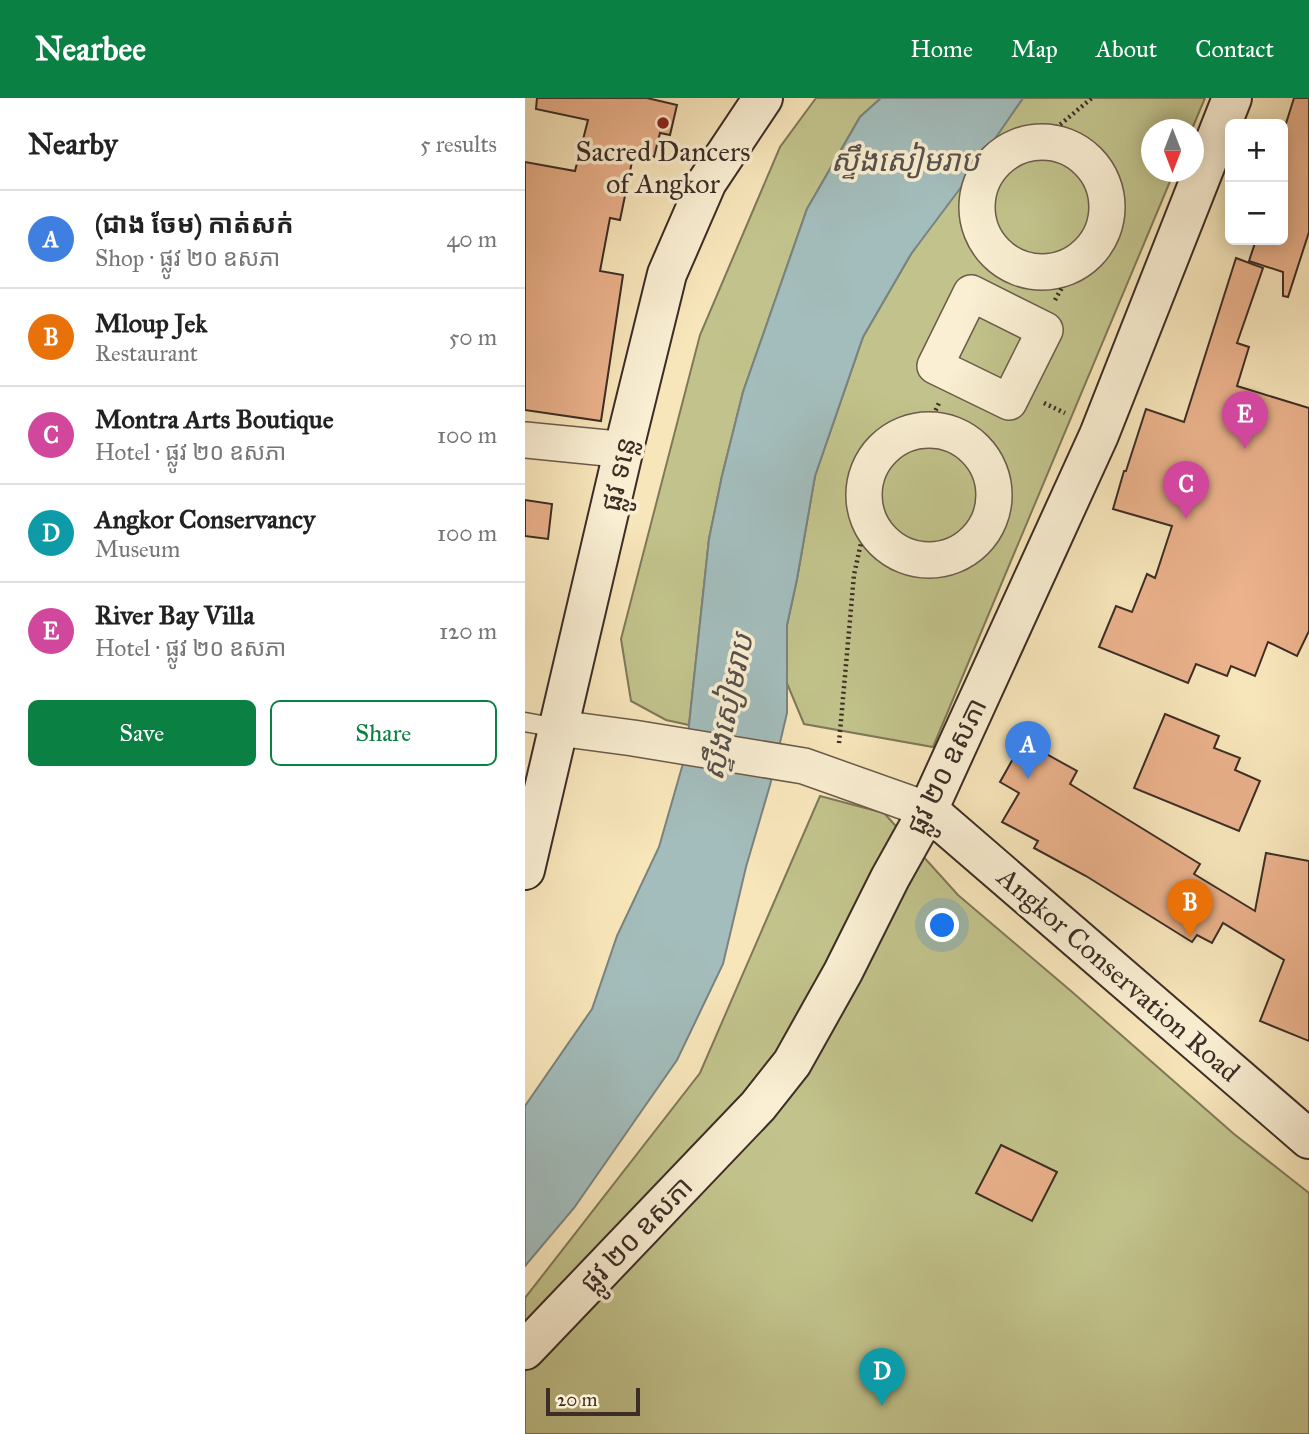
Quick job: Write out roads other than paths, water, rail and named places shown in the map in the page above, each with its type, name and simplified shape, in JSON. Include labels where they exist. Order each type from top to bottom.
[{"type":"street","name":"ផ្លូវ ទន្លេ","points":[[525,870],[542,725],[624,447],[667,274],[706,182],[763,98]]},
{"type":"street","name":"ផ្លូវ ២០ ឧសភា","points":[[525,1350],[758,1106],[792,1063],[928,810],[1099,435],[1232,98]]},
{"type":"street","points":[[1039,142],[1055,144],[1071,149],[1086,159],[1097,172],[1104,187],[1106,220],[1100,237],[1077,261],[1062,269],[1045,272],[1028,270],[1012,265],[997,255],[987,242],[979,227],[978,193],[993,163],[1006,152],[1039,142]]},
{"type":"street","points":[[525,440],[624,447]]},
{"type":"street","points":[[542,725],[804,766],[928,810]]},
{"type":"street","name":"Angkor Conservation Road","points":[[928,810],[1309,1139]]},
{"type":"water","name":"ស្ទឹងសៀមរាប","points":[[881,98],[1023,98],[911,254],[863,337],[815,476],[787,625],[787,713],[723,964],[677,1060],[574,1208],[525,1266],[525,1106],[592,1009],[617,936],[659,847],[686,753],[709,539],[743,392],[807,209],[860,117]]},
{"type":"place","name":"Sacred Dancers of Angkor","points":[[663,123]]},
{"type":"place","name":"River Bay Villa","points":[[1245,449]]},
{"type":"place","name":"Montra Arts Boutique","points":[[1186,519]]},
{"type":"place","name":"(ជាង ចែម) កាត់សក់","points":[[1028,779]]},
{"type":"place","name":"Mloup Jek","points":[[1190,937]]},
{"type":"place","name":"Angkor Conservancy","points":[[882,1406]]}]
